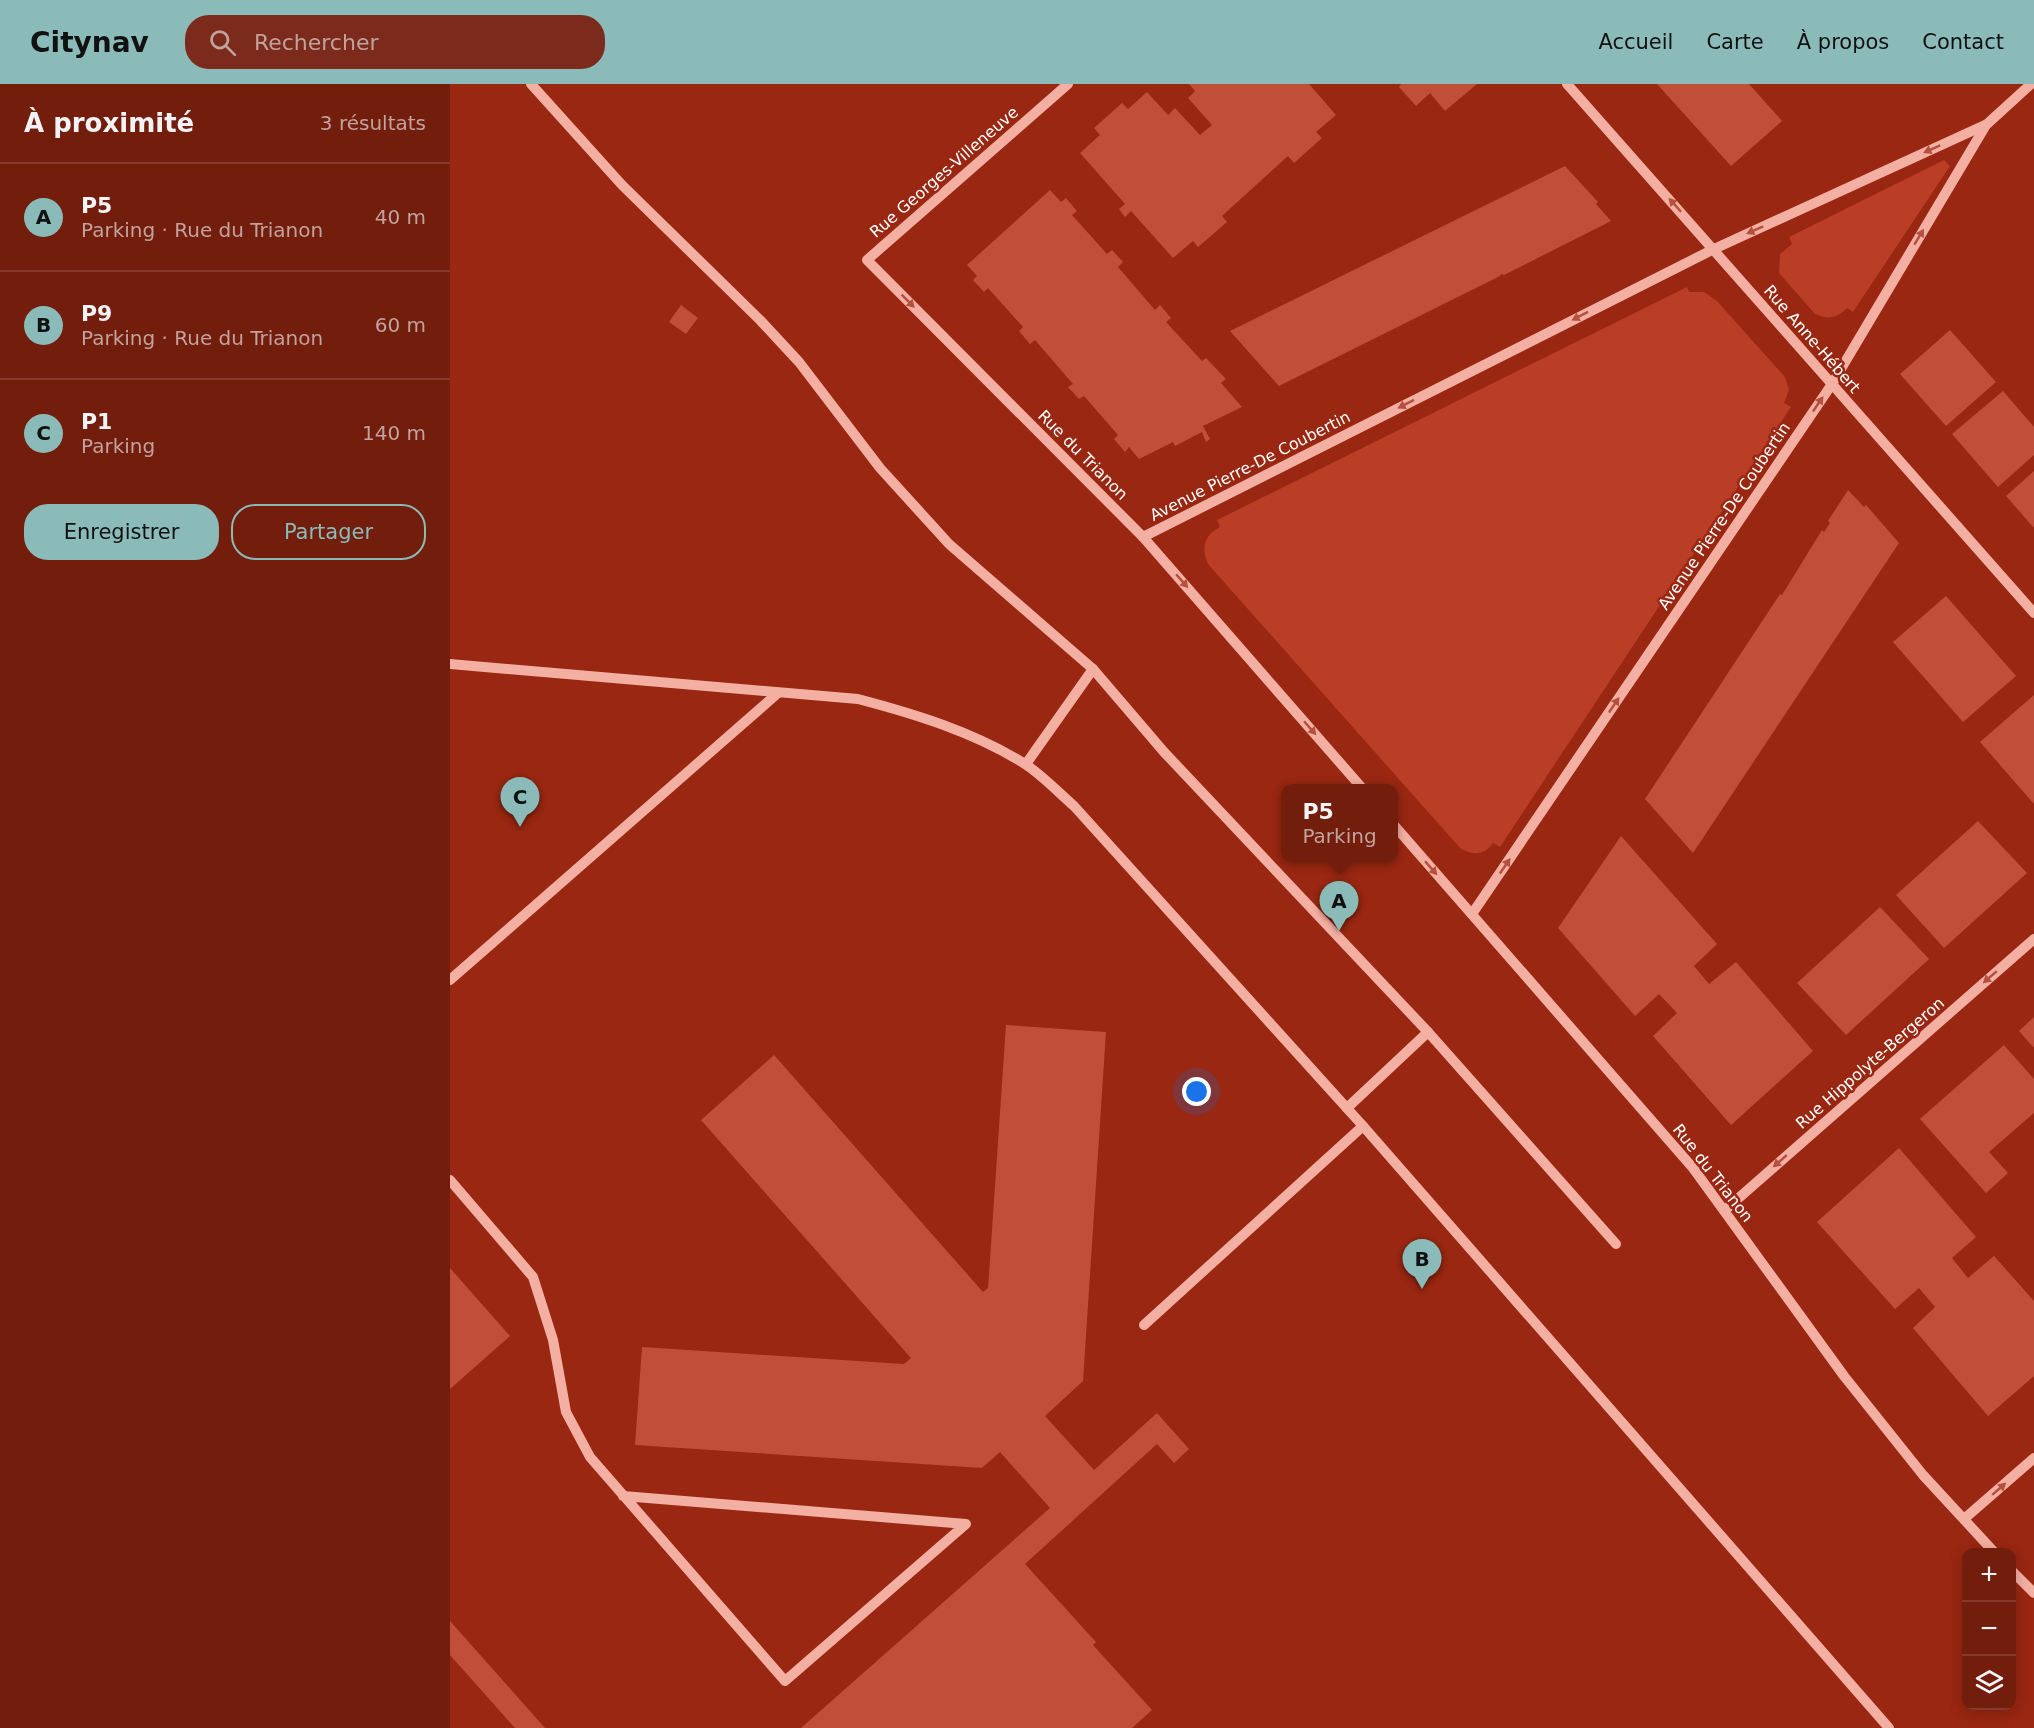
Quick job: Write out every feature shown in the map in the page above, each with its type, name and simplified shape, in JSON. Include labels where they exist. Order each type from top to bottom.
[{"type":"street","points":[[531,84],[622,185],[760,320],[799,362],[880,468],[949,544],[1093,669],[1164,752],[1428,1032],[1616,1244]]},
{"type":"street","name":"Rue Georges-Villeneuve","points":[[867,260],[1068,84]]},
{"type":"street","name":"Rue Anne-Hébert","points":[[1567,84],[2034,613]]},
{"type":"street","name":"Avenue Pierre-De Coubertin","points":[[1472,914],[1832,384],[1986,125],[2031,84]]},
{"type":"street","name":"Avenue Pierre-De Coubertin","points":[[1143,537],[1714,249],[1986,125]]},
{"type":"street","name":"Rue du Trianon","points":[[867,260],[1143,537],[1358,784]]},
{"type":"street","points":[[450,664],[858,699],[915,714],[967,734],[1026,764],[1074,806],[1347,1108],[1889,1728]]},
{"type":"street","points":[[1026,764],[1093,669]]},
{"type":"street","points":[[450,980],[778,693]]},
{"type":"street","name":"Rue du Trianon","points":[[1398,830],[1693,1168],[1844,1376],[1923,1475],[1990,1548]]},
{"type":"street","name":"Rue Hippolyte-Bergeron","points":[[1725,1210],[2034,939]]},
{"type":"street","points":[[1347,1108],[1428,1032]]},
{"type":"street","points":[[1144,1325],[1363,1126]]},
{"type":"street","points":[[450,1180],[533,1277],[553,1340],[566,1412],[590,1457],[623,1496],[785,1681],[966,1524],[623,1496]]},
{"type":"street","points":[[1964,1520],[2034,1458]]},
{"type":"street","points":[[2016,1575],[2034,1593]]},
{"type":"shaded area","points":[[1944,160],[1950,166],[1853,312],[1847,308],[1832,317],[1815,314],[1779,273],[1780,254],[1792,244],[1789,237]]},
{"type":"shaded area","points":[[1687,287],[1689,292],[1704,292],[1717,301],[1785,377],[1789,390],[1784,403],[1791,407],[1500,847],[1493,843],[1482,852],[1465,851],[1208,564],[1205,542],[1210,534],[1220,527],[1217,520]]},
{"type":"building","points":[[1189,84],[1309,84],[1336,115],[1316,132],[1322,138],[1294,163],[1288,156],[1222,216],[1227,222],[1198,247],[1193,241],[1173,258],[1131,211],[1125,217],[1119,209],[1125,204],[1080,153],[1100,135],[1094,128],[1122,103],[1128,109],[1147,92],[1168,115],[1175,108],[1200,135],[1212,125],[1188,98],[1195,91]]},
{"type":"building","points":[[1401,84],[1477,84],[1445,111],[1430,93],[1416,106],[1399,87]]},
{"type":"building","points":[[1657,84],[1749,84],[1782,121],[1731,166]]},
{"type":"building","points":[[1565,166],[1598,202],[1596,204],[1611,221],[1279,386],[1230,331]]},
{"type":"building","points":[[1050,190],[1061,202],[1066,198],[1077,211],[1072,215],[1107,254],[1112,250],[1123,262],[1118,267],[1155,310],[1160,305],[1171,318],[1166,322],[1202,361],[1206,358],[1226,379],[1221,383],[1242,407],[1203,426],[1210,439],[1206,442],[1202,432],[1175,446],[1173,442],[1139,459],[1129,447],[1125,452],[1114,439],[1118,435],[1084,396],[1079,399],[1068,387],[1073,384],[1035,340],[1030,344],[1019,331],[1023,327],[988,288],[984,292],[973,280],[977,276],[967,265]]},
{"type":"building","points":[[681,305],[698,318],[686,334],[669,322]]},
{"type":"building","points":[[1950,330],[1996,382],[1946,426],[1900,374]]},
{"type":"building","points":[[2003,391],[2034,427],[2034,455],[1998,487],[1952,434]]},
{"type":"building","points":[[2034,471],[2034,528],[2006,496]]},
{"type":"building","points":[[1848,490],[1864,507],[1866,505],[1899,543],[1693,853],[1645,799],[1780,594],[1782,595],[1822,530],[1824,532],[1830,523],[1828,521]]},
{"type":"building","points":[[1946,596],[2016,676],[1963,722],[1893,642]]},
{"type":"building","points":[[2034,695],[2034,804],[1980,742]]},
{"type":"building","points":[[1978,821],[2027,873],[1944,948],[1896,895]]},
{"type":"building","points":[[1621,836],[1717,944],[1694,966],[1709,984],[1736,962],[1813,1051],[1731,1125],[1653,1036],[1677,1013],[1659,994],[1635,1016],[1558,928]]},
{"type":"building","points":[[1880,907],[1929,959],[1846,1035],[1797,983]]},
{"type":"building","points":[[2034,1017],[2034,1048],[2019,1031]]},
{"type":"building","points":[[1006,1025],[1106,1032],[1083,1381],[1045,1416],[1094,1470],[1157,1413],[1189,1449],[1174,1463],[1157,1444],[1025,1564],[1096,1642],[1093,1645],[1152,1710],[1132,1728],[801,1728],[1050,1508],[1000,1452],[982,1468],[635,1445],[642,1347],[904,1364],[911,1358],[701,1120],[774,1055],[983,1292],[988,1288]]},
{"type":"building","points":[[2004,1045],[2034,1079],[2034,1113],[1989,1152],[2008,1173],[1986,1193],[1920,1119]]},
{"type":"building","points":[[1899,1148],[1976,1237],[1952,1258],[1968,1278],[1994,1256],[2034,1301],[2034,1376],[1988,1416],[1913,1328],[1935,1307],[1919,1288],[1895,1309],[1817,1222]]},
{"type":"building","points":[[450,1268],[510,1336],[450,1389]]},
{"type":"building","points":[[450,1621],[545,1728],[515,1728],[450,1655]]},
{"type":"place","name":"P1","points":[[520,827]]},
{"type":"place","name":"P5","points":[[1339,931]]},
{"type":"place","name":"P9","points":[[1422,1289]]}]
